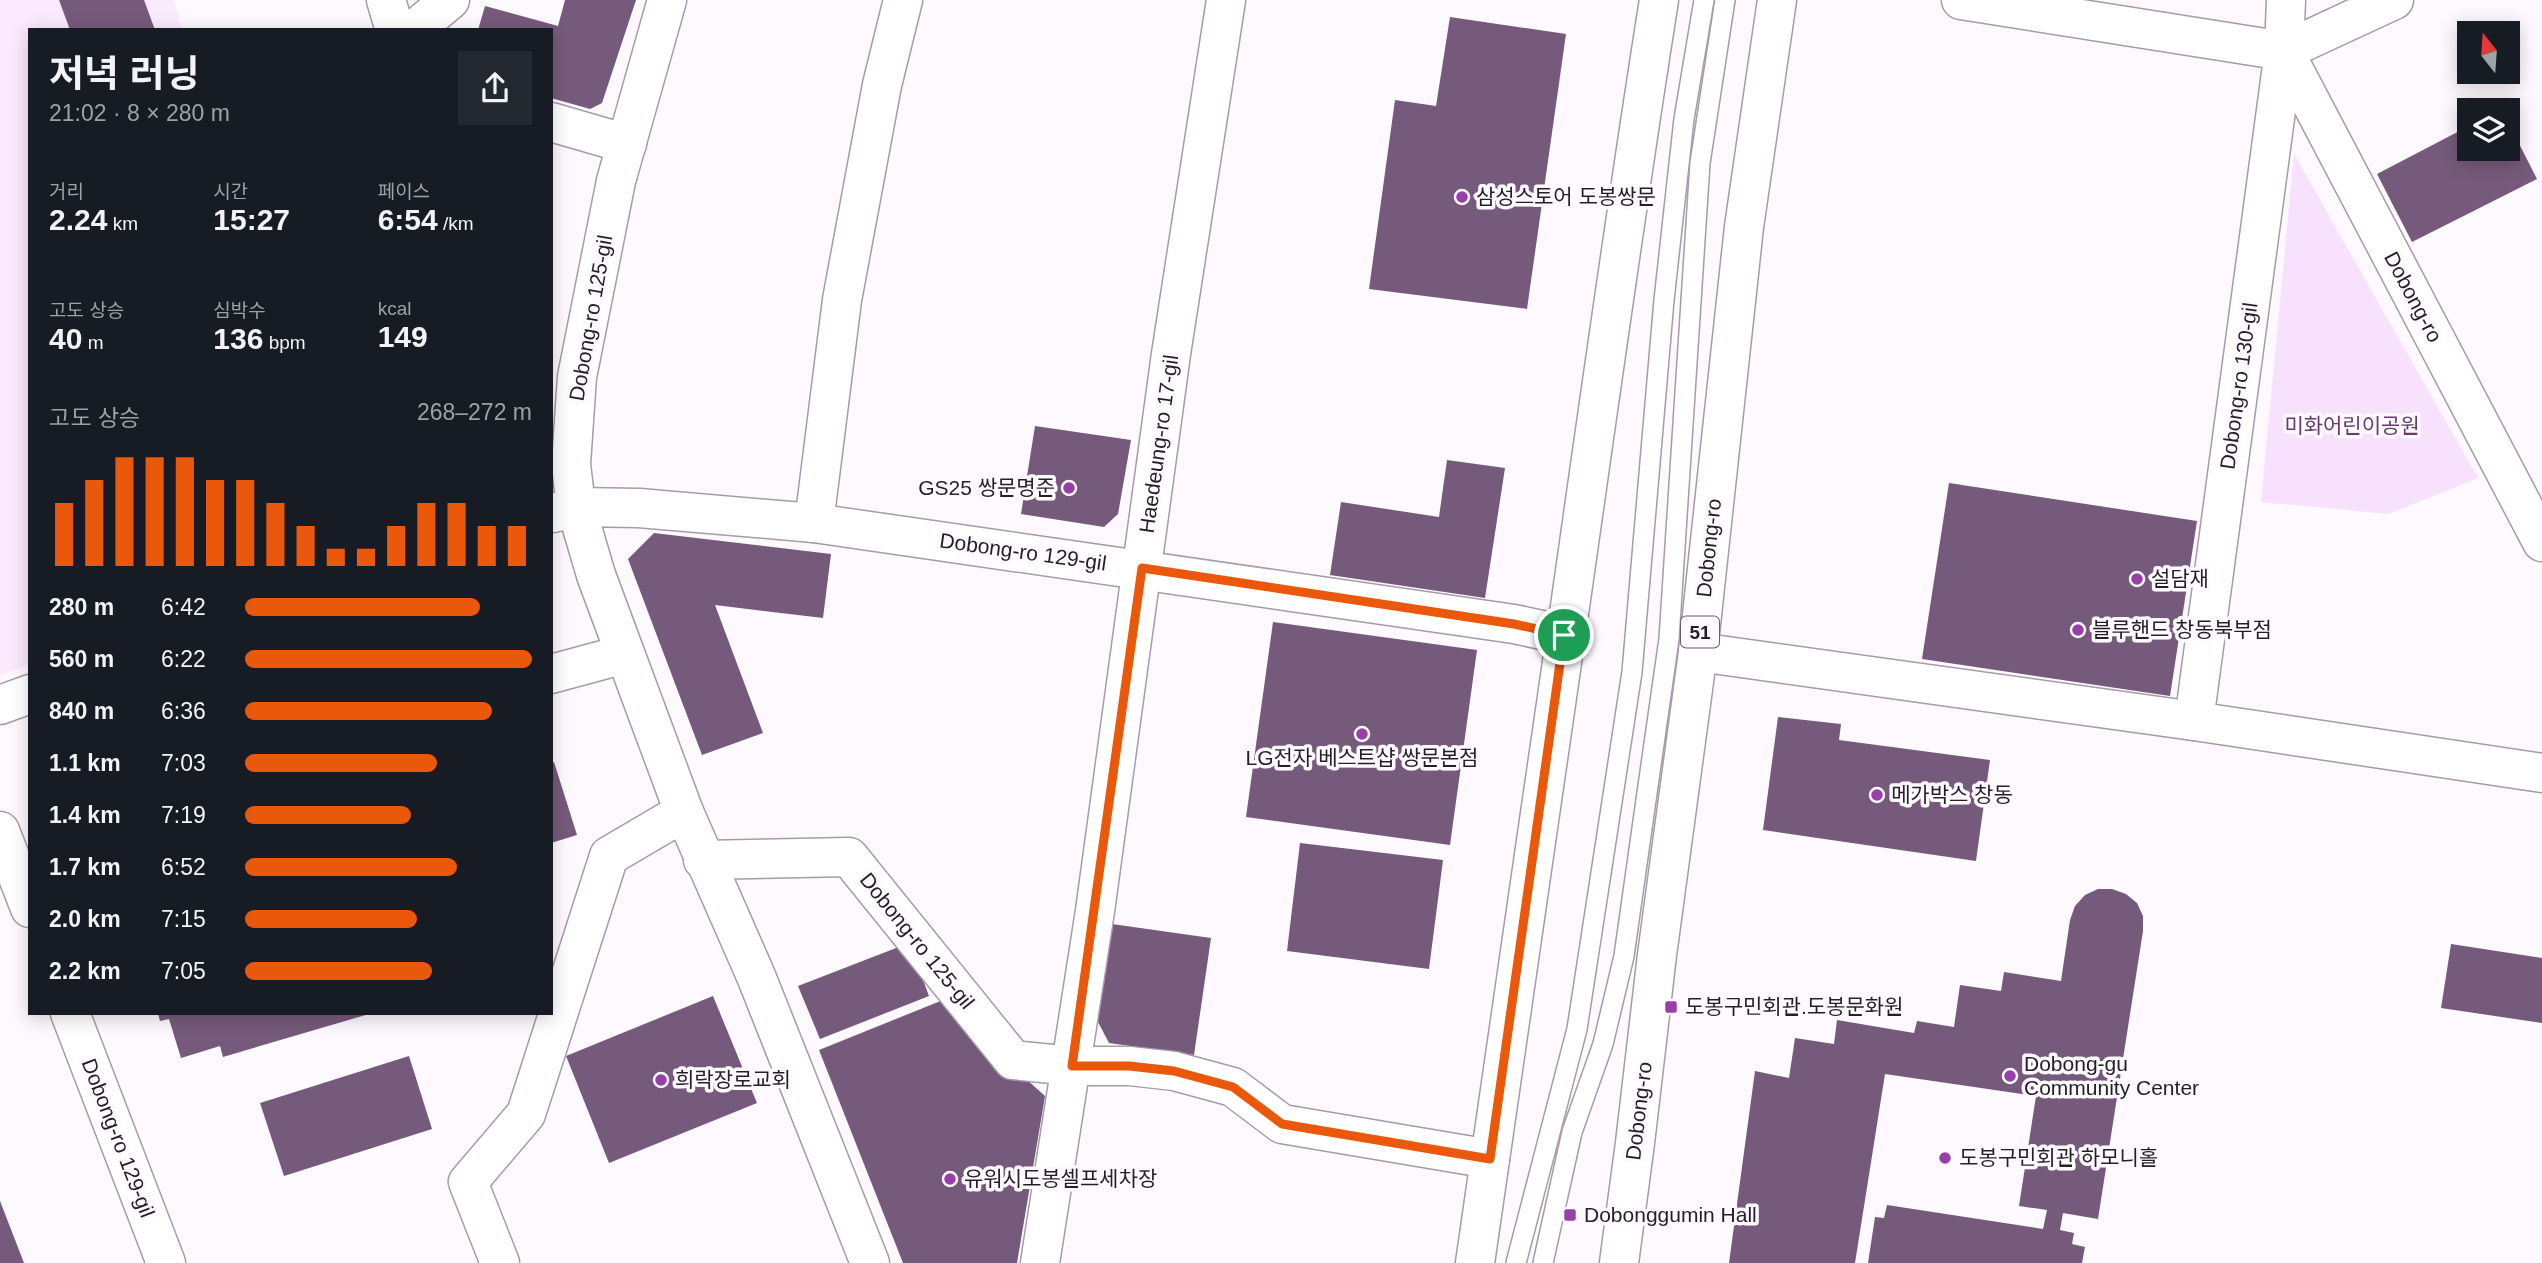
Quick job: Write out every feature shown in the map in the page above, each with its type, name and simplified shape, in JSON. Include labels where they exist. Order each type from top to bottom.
[{"type":"street","points":[[386,0],[394,28]]},
{"type":"street","points":[[416,28],[450,0]]},
{"type":"street","name":"Dobong-ro 125-gil","points":[[667,0],[616,181],[577,377],[571,464],[564,510],[596,575],[684,812],[756,976],[870,1263]]},
{"type":"street","points":[[814,523],[842,300],[882,85],[902,0]]},
{"type":"street","name":"Haedeung-ro 17-gil","points":[[1040,1263],[1072,1066],[1171,354],[1226,0]]},
{"type":"street","points":[[1475,1263],[1564,635],[1659,0]]},
{"type":"street","name":"Dobong-ro","points":[[1619,1263],[1698,652],[1744,228],[1777,0]]},
{"type":"street","points":[[1961,0],[2284,51],[2394,0]]},
{"type":"street","name":"Dobong-ro","points":[[2286,0],[2284,51],[2542,542]]},
{"type":"street","name":"Dobong-ro 130-gil","points":[[2194,722],[2284,51]]},
{"type":"street","points":[[553,123],[627,144]]},
{"type":"street","name":"Dobong-ro 129-gil","points":[[564,510],[639,508],[814,523],[1142,568],[1514,624],[1564,635]]},
{"type":"street","points":[[1698,652],[2542,773]]},
{"type":"street","points":[[553,673],[625,654]]},
{"type":"street","points":[[0,705],[28,695]]},
{"type":"street","points":[[500,1263],[468,1182],[526,1114],[609,856],[684,812]]},
{"type":"street","points":[[0,831],[22,863],[28,897]]},
{"type":"street","name":"Dobong-ro 125-gil","points":[[704,860],[849,857],[1013,1060],[1072,1066]]},
{"type":"street","name":"Dobong-ro 129-gil","points":[[71,1015],[166,1263]]},
{"type":"street","points":[[1072,1066],[1129,1066],[1174,1071],[1233,1087],[1282,1124],[1490,1159]]},
{"type":"lane","points":[[1516,1263],[1577,1029],[1632,672],[1664,300],[1684,119],[1704,0]]},
{"type":"lane","points":[[1543,1263],[1572,1132],[1603,1044],[1623,956],[1647,793],[1669,639],[1700,163],[1725,0]]},
{"type":"shaded area","points":[[0,0],[174,0],[181,28],[28,28],[28,665],[0,676]]},
{"type":"green space","name":"미화어린이공원","points":[[2294,154],[2478,478],[2389,514],[2261,502]]},
{"type":"building","points":[[59,0],[144,0],[154,28],[69,28]]},
{"type":"building","points":[[565,0],[636,0],[602,103],[590,109],[553,99],[553,28],[479,28],[485,6],[558,26]]},
{"type":"building","name":"삼성스토어 도봉쌍문","points":[[1450,17],[1566,34],[1527,309],[1369,289],[1395,100],[1436,106]]},
{"type":"building","points":[[2457,132],[2457,161],[2520,161],[2520,146],[2537,179],[2412,242],[2377,174]]},
{"type":"building","points":[[1035,426],[1131,440],[1118,514],[1104,527],[1021,514]]},
{"type":"building","points":[[1447,460],[1505,468],[1485,598],[1330,575],[1341,502],[1439,517]]},
{"type":"building","points":[[1949,483],[2197,521],[2170,696],[1922,659]]},
{"type":"building","points":[[654,533],[831,554],[823,618],[715,605],[763,733],[702,755],[628,559]]},
{"type":"building","name":"LG전자 베스트샵 쌍문본점","points":[[1273,622],[1477,650],[1450,845],[1246,817]]},
{"type":"building","name":"메가박스 창동","points":[[1778,717],[1841,724],[1839,740],[1990,760],[1976,861],[1763,830]]},
{"type":"building","points":[[553,762],[577,835],[553,842]]},
{"type":"building","points":[[1300,843],[1443,860],[1429,969],[1287,951]]},
{"type":"building","name":"Dobong-gu Community Center","points":[[2098,889],[2112,889],[2126,894],[2137,903],[2143,916],[2143,931],[2098,1219],[2063,1213],[2060,1230],[2074,1233],[2072,1244],[2085,1247],[2082,1263],[1868,1263],[1875,1217],[1884,1218],[1887,1205],[2043,1229],[2047,1210],[2019,1206],[2036,1096],[1885,1074],[1855,1263],[1729,1263],[1755,1071],[1789,1078],[1795,1038],[1834,1044],[1837,1020],[1914,1033],[1917,1021],[1954,1027],[1960,985],[2001,991],[2004,972],[2061,981],[2070,920],[2075,906],[2085,895]]},
{"type":"building","points":[[1112,924],[1211,938],[1194,1055],[1109,1043],[1097,1020]]},
{"type":"building","points":[[909,943],[929,996],[820,1039],[798,986]]},
{"type":"building","points":[[2451,944],[2542,958],[2542,1023],[2441,1008]]},
{"type":"building","name":"희락장로교회","points":[[713,996],[757,1103],[609,1163],[566,1056]]},
{"type":"building","name":"유워시도봉셀프세차장","points":[[948,998],[1045,1096],[1017,1263],[903,1263],[819,1050]]},
{"type":"building","points":[[158,1015],[366,1015],[223,1057],[220,1046],[181,1058],[169,1019],[160,1021]]},
{"type":"building","points":[[409,1056],[432,1129],[284,1176],[260,1103]]},
{"type":"building","points":[[0,1201],[24,1263],[0,1263]]},
{"type":"place","name":"삼성스토어 도봉쌍문","points":[[1462,197]]},
{"type":"place","name":"GS25 쌍문명준","points":[[1069,488]]},
{"type":"place","name":"설담재","points":[[2137,579]]},
{"type":"place","name":"블루핸드 창동북부점","points":[[2078,630]]},
{"type":"place","name":"LG전자 베스트샵 쌍문본점","points":[[1362,734]]},
{"type":"place","name":"메가박스 창동","points":[[1877,795]]},
{"type":"place","name":"도봉구민회관.도봉문화원","points":[[1671,1007]]},
{"type":"place","name":"Dobong-gu Community Center","points":[[2010,1076]]},
{"type":"place","name":"희락장로교회","points":[[661,1080]]},
{"type":"place","name":"도봉구민회관 하모니홀","points":[[1945,1158]]},
{"type":"place","name":"유워시도봉셀프세차장","points":[[950,1179]]},
{"type":"place","name":"Dobonggumin Hall","points":[[1570,1215]]},
{"type":"route","points":[[1142,568],[1514,624],[1564,635],[1544,792],[1490,1159],[1282,1124],[1233,1087],[1174,1071],[1129,1066],[1072,1066],[1142,568]]}]
